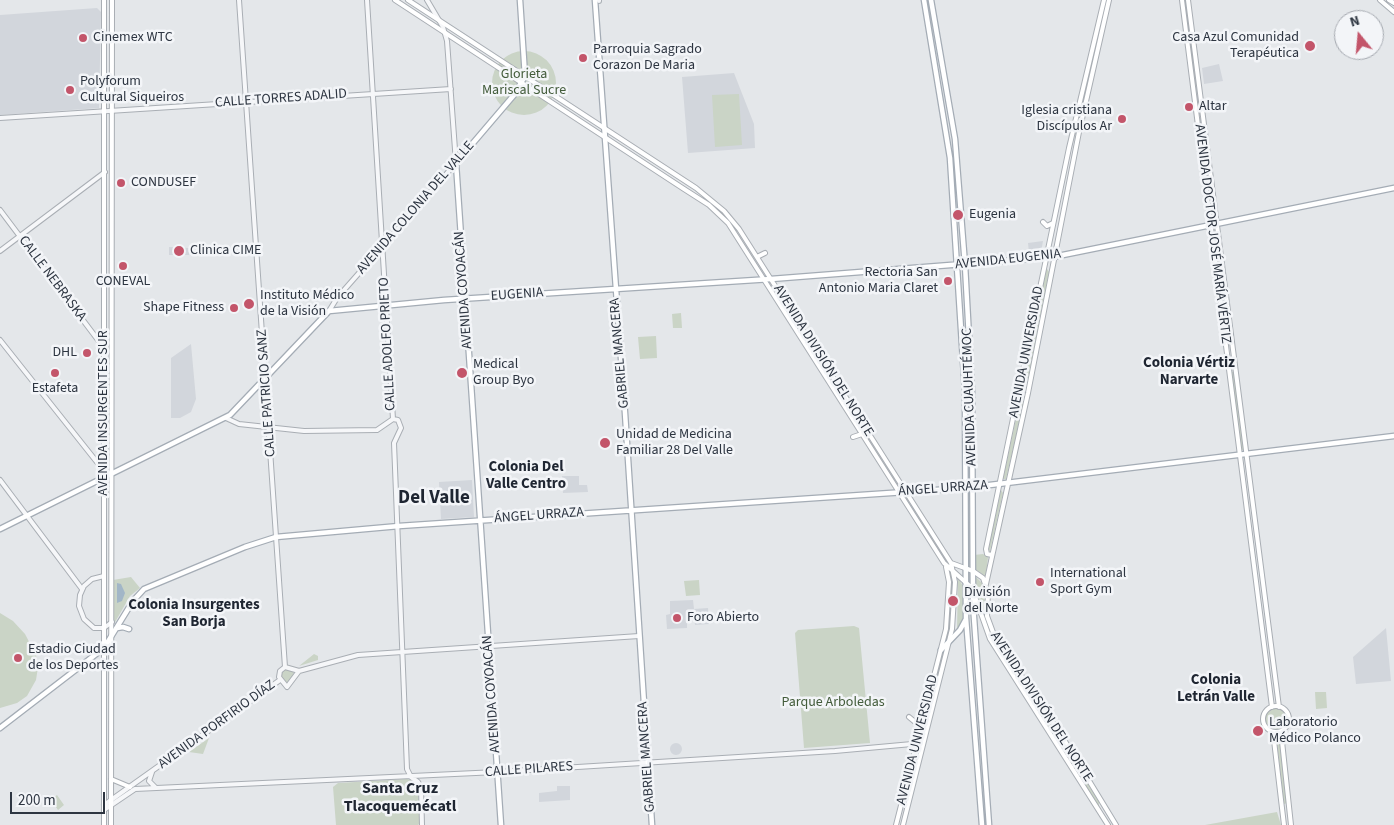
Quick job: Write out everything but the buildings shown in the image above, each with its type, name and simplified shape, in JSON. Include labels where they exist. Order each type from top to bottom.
[{"type":"main road","name":"AVENIDA INSURGENTES SUR","points":[[104,0],[104,825]]},
{"type":"main road","name":"AVENIDA INSURGENTES SUR","points":[[111,825],[112,0]]},
{"type":"main road","name":"AVENIDA DIVISIÓN DEL NORTE","points":[[395,0],[716,211],[735,231],[768,280],[951,563]]},
{"type":"main road","name":"AVENIDA DIVISIÓN DEL NORTE","points":[[408,0],[712,199],[730,217],[757,257],[768,280],[946,567],[965,580],[972,588],[990,639],[1108,825]]},
{"type":"main road","points":[[520,0],[525,76]]},
{"type":"main road","name":"GABRIEL MANCERA","points":[[599,0],[595,6],[652,825]]},
{"type":"main road","name":"AVENIDA CUAUHTÉMOC","points":[[924,0],[948,140],[966,392],[966,618],[982,825]]},
{"type":"main road","name":"AVENIDA CUAUHTÉMOC","points":[[931,0],[955,139],[965,265],[972,392],[972,588],[989,825]]},
{"type":"main road","name":"AVENIDA UNIVERSIDAD","points":[[992,555],[988,554],[986,549],[1045,258],[1104,0]]},
{"type":"main road","name":"AVENIDA UNIVERSIDAD","points":[[986,584],[1036,352],[1053,257],[1109,0]]},
{"type":"main road","name":"AVENIDA DOCTOR JOSÉ MARÍA VÉRTIZ","points":[[1182,0],[1272,707]]},
{"type":"main road","name":"AVENIDA DOCTOR JOSÉ MARÍA VÉRTIZ","points":[[1188,0],[1279,707]]},
{"type":"main road","points":[[1380,0],[1394,12]]},
{"type":"main road","points":[[1389,0],[1394,4]]},
{"type":"main road","name":"AVENIDA COLONIA DEL VALLE","points":[[456,163],[514,95],[525,76]]},
{"type":"main road","name":"AVENIDA COYOACÁN","points":[[456,163],[501,825]]},
{"type":"main road","name":"AVENIDA EUGENIA","points":[[615,288],[768,280],[1053,257],[1394,188]]},
{"type":"main road","points":[[1043,222],[1047,226],[1053,222]]},
{"type":"main road","points":[[757,257],[765,253]]},
{"type":"main road","name":"EUGENIA","points":[[329,311],[386,304],[615,288]]},
{"type":"main road","name":"AVENIDA COLONIA DEL VALLE","points":[[0,528],[226,418],[265,380],[312,327],[329,311]]},
{"type":"main road","points":[[853,437],[857,434],[862,434]]},
{"type":"main road","points":[[1008,484],[1394,436]]},
{"type":"main road","points":[[96,461],[104,459]]},
{"type":"main road","name":"ÁNGEL URRAZA","points":[[0,728],[104,648],[133,601],[144,589],[276,537],[399,526],[898,491],[972,488],[1008,484]]},
{"type":"main road","points":[[951,563],[972,571],[983,578],[986,584]]},
{"type":"main road","name":"AVENIDA UNIVERSIDAD","points":[[903,825],[954,619],[954,572],[951,563]]},
{"type":"main road","name":"AVENIDA UNIVERSIDAD","points":[[896,825],[941,650],[947,614],[949,582],[946,567]]},
{"type":"main road","name":"AVENIDA DIVISIÓN DEL NORTE","points":[[986,584],[987,616],[994,636],[1060,733],[1116,825]]},
{"type":"main road","points":[[941,650],[960,630],[966,618]]},
{"type":"main road","points":[[117,628],[130,629]]},
{"type":"main road","points":[[1272,707],[1279,707],[1286,710],[1289,718],[1288,725],[1281,732],[1273,732],[1267,729],[1263,720],[1266,711],[1272,707]]},
{"type":"main road","points":[[909,717],[915,722],[922,721]]},
{"type":"main road","points":[[1273,732],[1284,825]]},
{"type":"main road","points":[[1281,732],[1291,825]]},
{"type":"main road","points":[[111,779],[132,788]]},
{"type":"street","name":"CALLE PATRICIO SANZ","points":[[239,0],[286,667]]},
{"type":"street","name":"CALLE ADOLFO PRIETO","points":[[367,0],[393,419],[398,420],[401,428],[394,443],[409,775],[421,787],[422,825]]},
{"type":"street","name":"AVENIDA COYOACÁN","points":[[427,0],[446,33],[456,163]]},
{"type":"street","name":"CALLE TORRES ADALID","points":[[0,118],[451,89]]},
{"type":"street","name":"AVENIDA COLONIA DEL VALLE","points":[[329,311],[337,298],[456,163]]},
{"type":"street","points":[[0,251],[105,172]]},
{"type":"street","name":"CALLE NEBRASKA","points":[[0,210],[104,348]]},
{"type":"street","points":[[0,340],[104,471],[111,474]]},
{"type":"street","points":[[226,418],[239,424],[304,432],[377,430],[393,419]]},
{"type":"street","points":[[0,480],[82,588]]},
{"type":"street","points":[[104,576],[92,579],[82,588],[79,602],[84,619],[94,628],[104,628],[112,622]]},
{"type":"street","points":[[299,671],[287,687],[280,680],[280,671],[286,667],[299,671],[353,655],[639,636]]},
{"type":"street","name":"AVENIDA PORFIRIO DÍAZ","points":[[104,808],[280,680]]},
{"type":"street","name":"CALLE PILARES","points":[[132,788],[497,772],[826,752],[923,743]]},
{"type":"street","points":[[152,772],[150,783],[157,788]]},
{"type":"shaded area","points":[[97,8],[101,12],[99,108],[0,115],[0,15]]},
{"type":"shaded area","points":[[1219,64],[1223,81],[1204,84],[1202,68]]},
{"type":"shaded area","points":[[734,73],[754,124],[755,148],[688,153],[682,77]]},
{"type":"shaded area","points":[[1043,241],[1041,252],[1029,253],[1028,243]]},
{"type":"shaded area","name":"Clinica CIME","points":[[169,247],[189,248],[189,255],[169,255]]},
{"type":"shaded area","points":[[191,344],[196,399],[191,412],[180,418],[171,418],[171,358]]},
{"type":"shaded area","points":[[562,476],[579,476],[579,485],[587,485],[588,492],[563,493]]},
{"type":"shaded area","points":[[472,480],[474,517],[441,519],[439,482]]},
{"type":"shaded area","points":[[693,600],[694,609],[708,608],[709,624],[695,625],[694,616],[687,613],[687,628],[667,629],[666,615],[670,614],[670,601]]},
{"type":"shaded area","points":[[1386,628],[1391,681],[1356,684],[1353,657]]},
{"type":"shaded area","points":[[676,743],[682,749],[676,755],[670,749]]},
{"type":"shaded area","points":[[557,786],[570,786],[570,800],[539,802],[539,793],[557,791]]},
{"type":"green space","name":"Glorieta Mariscal Sucre","points":[[524,51],[542,57],[550,65],[556,83],[550,101],[542,109],[524,115],[506,109],[498,101],[492,83],[498,65],[506,57]]},
{"type":"green space","points":[[739,94],[742,145],[715,147],[712,95]]},
{"type":"green space","points":[[1046,267],[1049,272],[1028,378],[1025,377]]},
{"type":"green space","points":[[681,313],[682,328],[673,328],[672,314]]},
{"type":"green space","points":[[656,336],[657,358],[640,359],[638,337]]},
{"type":"green space","points":[[1230,372],[1235,372],[1245,450],[1240,450]]},
{"type":"green space","points":[[1020,400],[1024,401],[1006,479],[1003,479]]},
{"type":"green space","points":[[1001,490],[1003,493],[990,551],[988,550]]},
{"type":"green space","points":[[983,554],[988,557],[986,577],[974,568],[974,555]]},
{"type":"green space","points":[[974,575],[983,584],[987,626],[973,586]]},
{"type":"green space","points":[[131,577],[140,588],[130,596],[114,624],[113,580]]},
{"type":"green space","points":[[958,578],[963,586],[963,621],[957,630]]},
{"type":"green space","points":[[699,580],[700,595],[686,596],[684,581]]},
{"type":"green space","name":"Estadio Ciudad de los Deportes","points":[[0,613],[13,621],[25,634],[36,655],[38,667],[36,680],[27,696],[17,703],[0,708]]},
{"type":"green space","name":"Parque Arboledas","points":[[854,626],[859,628],[870,743],[804,748],[795,633],[798,630]]},
{"type":"green space","points":[[314,654],[318,656],[318,660],[299,666]]},
{"type":"green space","points":[[287,668],[292,670],[294,675],[292,680],[287,682],[282,680],[280,675],[282,670]]},
{"type":"green space","points":[[1026,686],[1051,724],[1050,729],[1025,691]]},
{"type":"green space","points":[[1315,692],[1326,692],[1327,708],[1316,709]]},
{"type":"green space","points":[[1276,708],[1284,711],[1287,719],[1284,727],[1276,730],[1268,727],[1265,719],[1268,711]]},
{"type":"green space","points":[[1276,736],[1279,736],[1287,803],[1284,804]]},
{"type":"green space","points":[[209,738],[203,754],[189,752]]},
{"type":"green space","points":[[1065,747],[1099,802],[1099,808],[1066,755]]},
{"type":"green space","points":[[407,779],[417,781],[421,822],[418,825],[336,825],[333,787],[338,783]]},
{"type":"green space","points":[[57,795],[64,805],[58,810],[51,800]]},
{"type":"green space","points":[[1277,812],[1281,825],[1205,825]]},
{"type":"water","points":[[117,583],[121,584],[125,593],[122,601],[117,603]]},
{"type":"place","name":"Cinemex WTC","points":[[83,38]]},
{"type":"place","name":"Casa Azul Comunidad Terapéutica","points":[[1310,46]]},
{"type":"place","name":"Parroquia Sagrado Corazon De Maria","points":[[583,58]]},
{"type":"place","name":"Polyforum Cultural Siqueiros","points":[[70,90]]},
{"type":"place","name":"Altar","points":[[1189,107]]},
{"type":"place","name":"Iglesia cristiana Discípulos Ar","points":[[1122,119]]},
{"type":"place","name":"CONDUSEF","points":[[121,183]]},
{"type":"place","name":"Eugenia","points":[[958,215]]},
{"type":"place","name":"Clinica CIME","points":[[179,251]]},
{"type":"place","name":"CONEVAL","points":[[123,266]]},
{"type":"place","name":"Rectoria San Antonio Maria Claret","points":[[948,281]]},
{"type":"place","name":"Instituto Médico de la Visión","points":[[249,304]]},
{"type":"place","name":"Shape Fitness","points":[[234,308]]},
{"type":"place","name":"DHL","points":[[87,353]]},
{"type":"place","name":"Estafeta","points":[[55,373]]},
{"type":"place","name":"Medical Group Byo","points":[[462,373]]},
{"type":"place","name":"Unidad de Medicina Familiar 28 Del Valle","points":[[605,443]]},
{"type":"place","name":"International Sport Gym","points":[[1040,582]]},
{"type":"place","name":"División del Norte","points":[[953,601]]},
{"type":"place","name":"Foro Abierto","points":[[677,618]]},
{"type":"place","name":"Estadio Ciudad de los Deportes","points":[[18,658]]},
{"type":"place","name":"Laboratorio Médico Polanco","points":[[1258,731]]},
{"type":"district","name":"Colonia Vértiz Narvarte","points":[[1189,372]]},
{"type":"district","name":"Colonia Del Valle Centro","points":[[526,476]]},
{"type":"district","name":"Del Valle","points":[[434,499]]},
{"type":"district","name":"Colonia Insurgentes San Borja","points":[[194,614]]},
{"type":"district","name":"Colonia Letrán Valle","points":[[1216,690]]},
{"type":"district","name":"Santa Cruz Tlacoquemécatl","points":[[400,798]]}]
